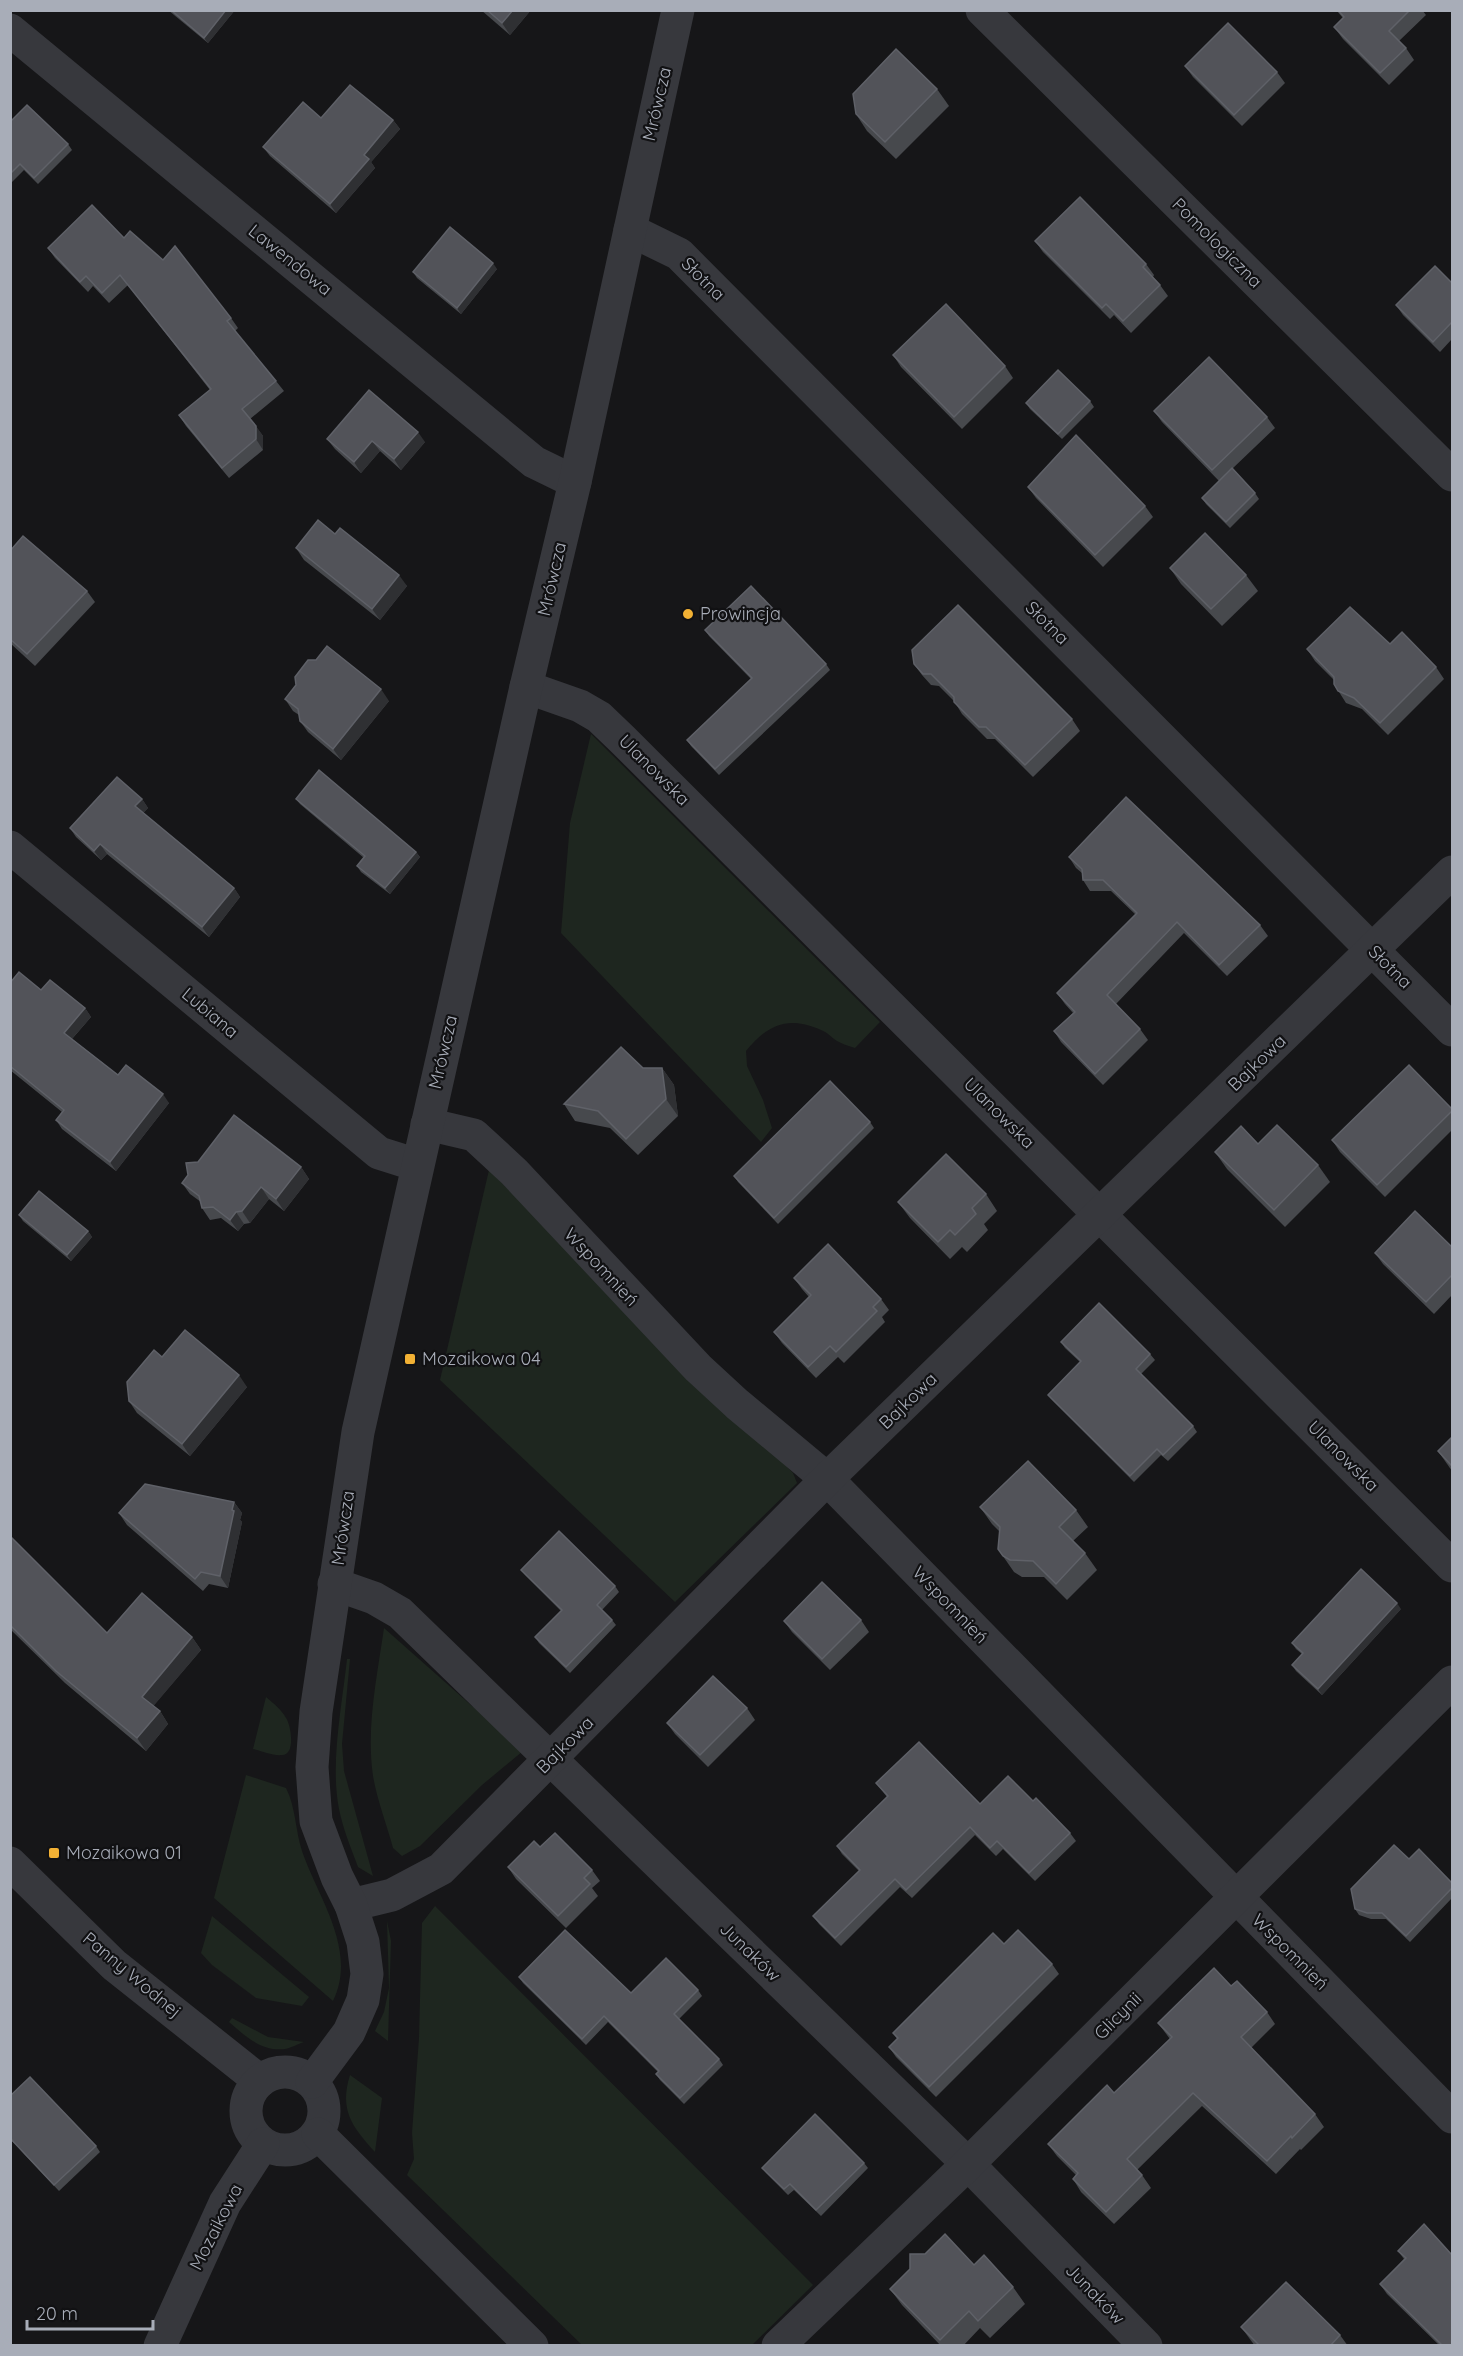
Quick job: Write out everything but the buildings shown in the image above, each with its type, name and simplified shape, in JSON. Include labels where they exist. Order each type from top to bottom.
[{"type":"street","name":"Mrówcza","points":[[312,2082],[349,2032],[363,2001],[367,1974],[363,1942],[351,1905],[337,1877],[316,1821],[312,1767],[316,1712],[358,1432],[526,687],[575,482],[678,10]]},
{"type":"street","name":"Pomologiczna","points":[[982,10],[1452,476]]},
{"type":"street","name":"Lawendowa","points":[[10,30],[534,462],[575,482]]},
{"type":"street","name":"Słotna","points":[[630,230],[679,254],[1452,1030]]},
{"type":"street","name":"Ulanowska","points":[[526,687],[580,706],[599,717],[1101,1214],[1452,1566]]},
{"type":"street","name":"Lubiana","points":[[10,847],[380,1153],[417,1165]]},
{"type":"street","name":"Bajkowa","points":[[351,1905],[392,1895],[441,1869],[827,1479],[1374,951],[1452,872]]},
{"type":"street","name":"Wspomnień","points":[[427,1124],[474,1135],[514,1172],[698,1368],[737,1404],[827,1479],[1452,2117]]},
{"type":"street","name":"Junaków","points":[[334,1584],[374,1598],[400,1613],[968,2164],[1146,2346]]},
{"type":"street","name":"Glicynii","points":[[778,2346],[968,2164],[1237,1899],[1452,1682]]},
{"type":"street","name":"Panny Wodnej","points":[[10,1863],[114,1965],[260,2081]]},
{"type":"street","points":[[281,2072],[302,2076],[312,2082],[323,2101],[324,2112],[318,2134],[298,2149],[274,2150],[263,2144],[251,2130],[245,2113],[249,2095],[260,2081],[281,2072]]},
{"type":"street","points":[[318,2134],[532,2346]]},
{"type":"street","name":"Mozaikowa","points":[[160,2346],[225,2203],[263,2144]]},
{"type":"shaded area","points":[[591,734],[880,1022],[855,1048],[839,1042],[823,1031],[798,1023],[779,1025],[754,1042],[746,1051],[747,1066],[763,1100],[772,1128],[761,1142],[561,933],[570,823]]},
{"type":"shaded area","points":[[489,1170],[793,1473],[797,1483],[675,1602],[440,1380]]},
{"type":"shaded area","points":[[384,1628],[472,1706],[490,1715],[523,1751],[482,1785],[420,1846],[402,1856],[393,1848],[375,1785],[371,1758],[373,1702]]},
{"type":"shaded area","points":[[347,1659],[350,1659],[342,1744],[344,1771],[373,1876],[358,1867],[339,1809],[336,1754]]},
{"type":"shaded area","points":[[266,1697],[280,1709],[288,1722],[291,1745],[286,1754],[275,1755],[253,1749]]},
{"type":"shaded area","points":[[246,1775],[286,1788],[294,1811],[302,1851],[333,1924],[338,1944],[341,1963],[340,1982],[333,2001],[214,1898]]},
{"type":"shaded area","points":[[435,1906],[813,2285],[752,2345],[582,2345],[407,2175],[414,2159],[412,2133],[419,2038],[422,1923]]},
{"type":"shaded area","points":[[212,1916],[309,1997],[302,2006],[256,1998],[212,1965],[201,1953]]},
{"type":"shaded area","points":[[387,1921],[391,1941],[388,2041],[375,2031],[384,2012],[389,1988]]},
{"type":"shaded area","points":[[232,2018],[268,2037],[304,2042],[285,2049],[269,2048],[241,2033],[229,2022]]},
{"type":"shaded area","points":[[350,2075],[382,2098],[375,2152],[354,2126],[347,2108],[347,2087]]},
{"type":"place","name":"Prowincja","points":[[688,614]]},
{"type":"place","name":"Mozaikowa 04","points":[[410,1359]]},
{"type":"place","name":"Mozaikowa 01","points":[[54,1853]]}]
